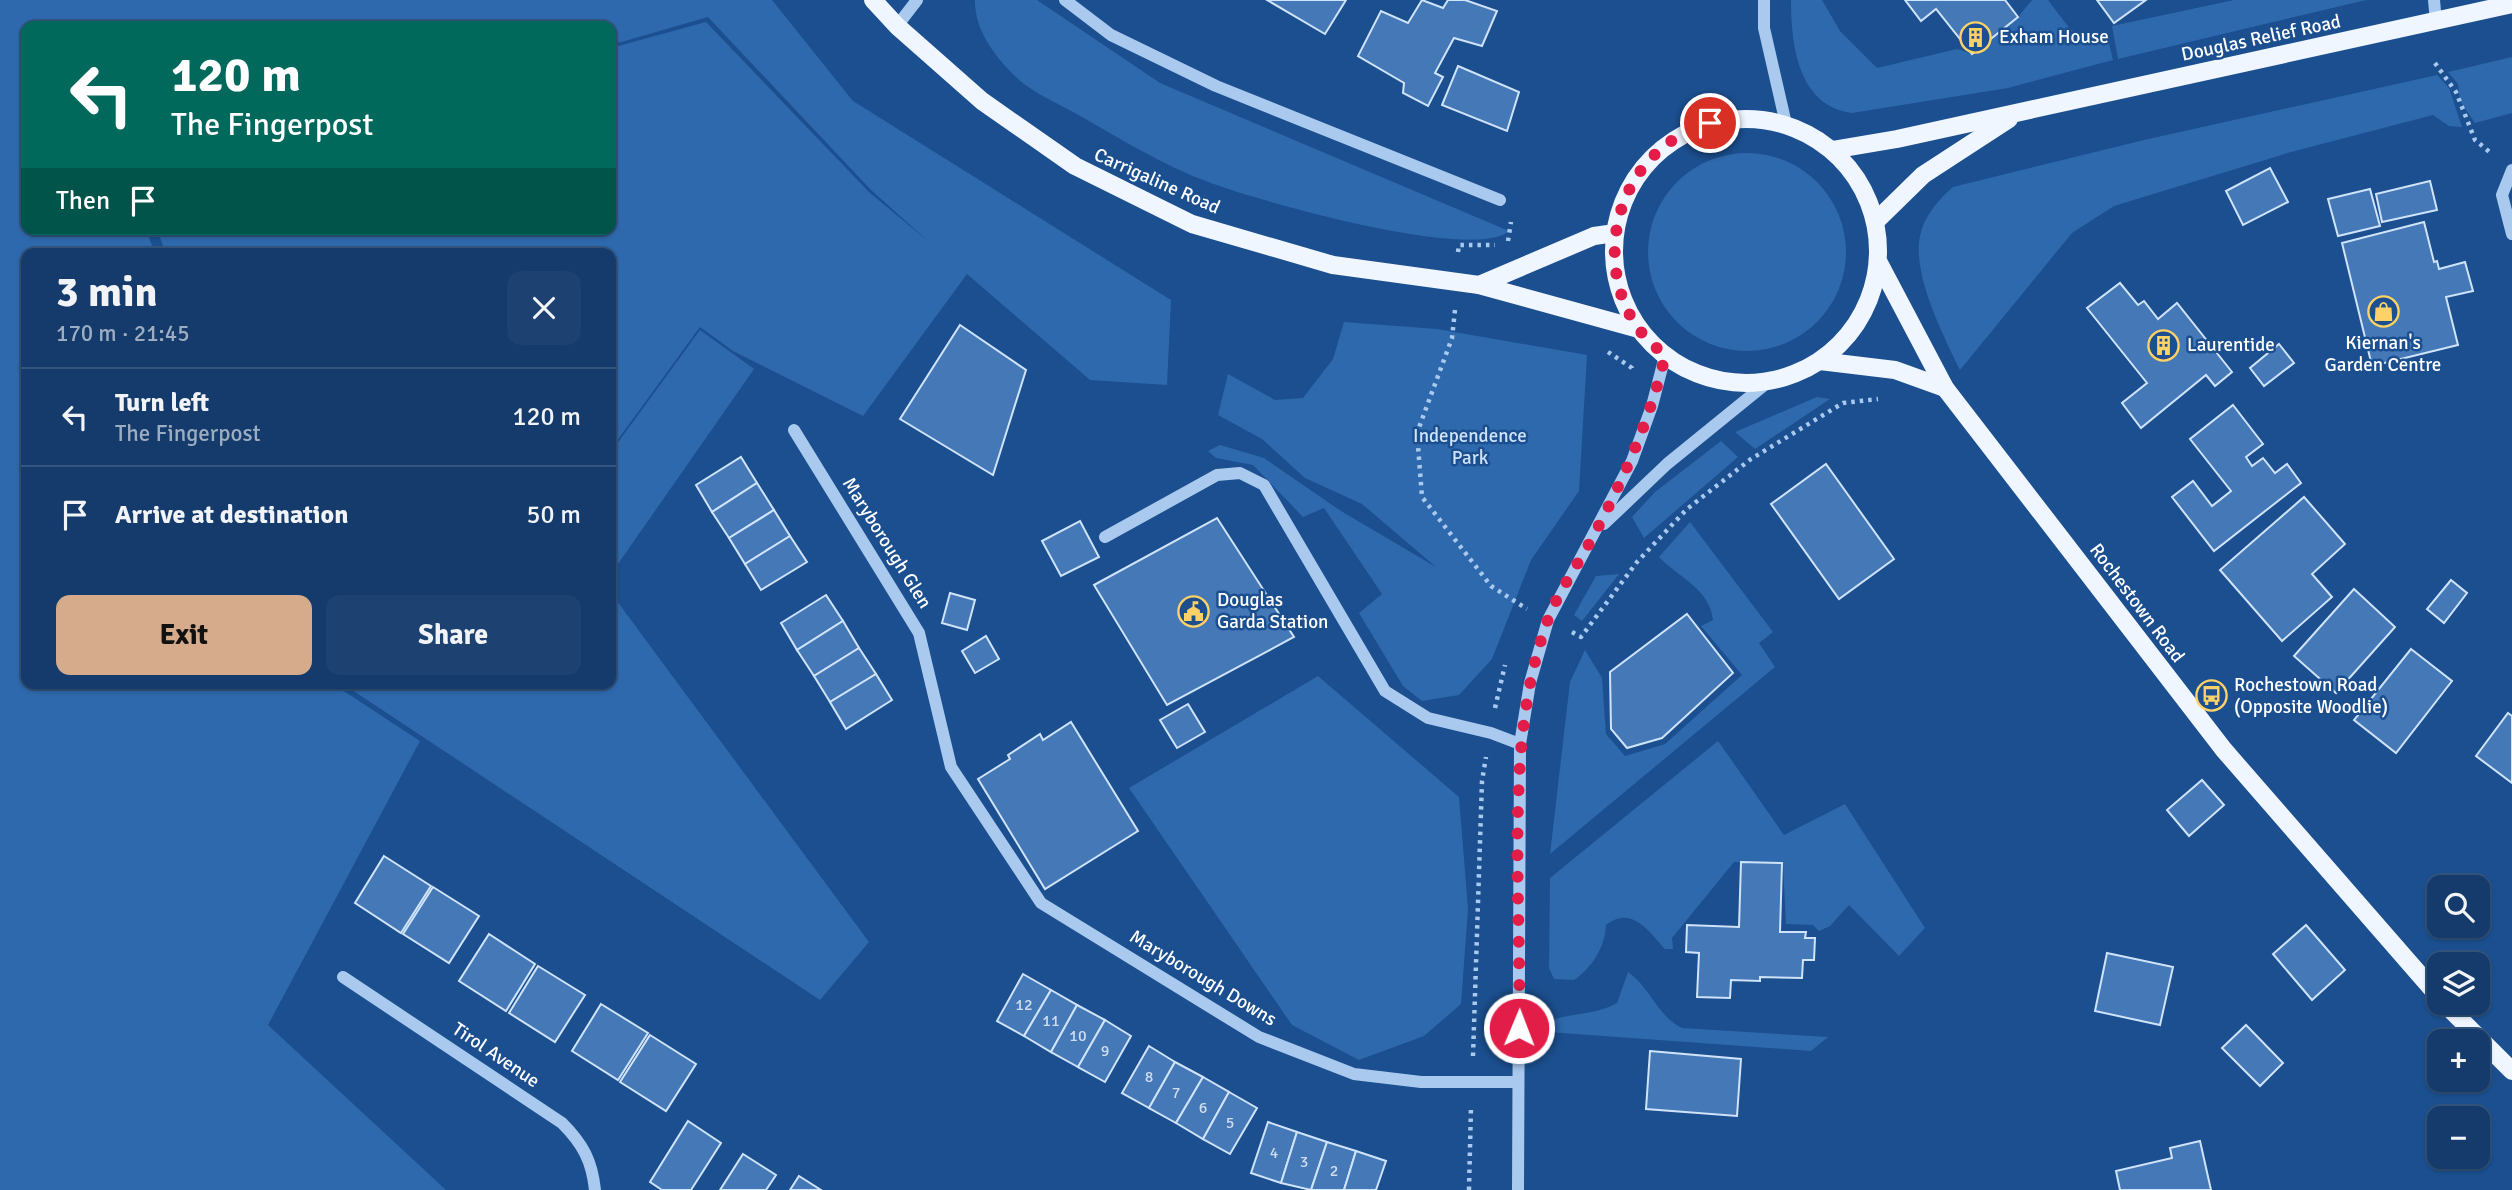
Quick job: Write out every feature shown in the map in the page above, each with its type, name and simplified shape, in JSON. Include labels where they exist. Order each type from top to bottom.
[{"type":"main road","name":"Carrigaline Road","points":[[873,0],[897,26],[982,100],[1075,166],[1192,224],[1333,265],[1479,285],[1639,329]]},
{"type":"main road","name":"Douglas Relief Road","points":[[1832,150],[2018,113],[2512,4]]},
{"type":"main road","name":"Douglas Relief Road","points":[[1876,221],[1923,175],[2018,113]]},
{"type":"main road","points":[[1749,118],[1786,124],[1810,134],[1832,150],[1852,170],[1866,195],[1876,221],[1879,263],[1870,301],[1849,335],[1820,361],[1795,374],[1768,382],[1732,383],[1696,374],[1665,356],[1639,329],[1623,300],[1615,267],[1615,233],[1626,196],[1646,164],[1675,139],[1710,123],[1749,118]]},
{"type":"main road","name":"Carrigaline Road","points":[[1479,285],[1594,236],[1615,233]]},
{"type":"main road","name":"Rochestown Road","points":[[1879,263],[1945,388],[2224,750],[2427,983]]},
{"type":"main road","points":[[1820,361],[1895,370],[1945,388]]},
{"type":"main road","points":[[2456,1015],[2512,1071]]},
{"type":"street","points":[[897,26],[917,0]]},
{"type":"street","points":[[1065,0],[1111,35],[1216,86],[1500,200]]},
{"type":"street","points":[[1764,0],[1763,28],[1786,124]]},
{"type":"street","points":[[2434,0],[2435,22]]},
{"type":"street","points":[[2512,170],[2502,195],[2512,234]]},
{"type":"street","points":[[1518,1190],[1520,744],[1530,683],[1548,620],[1632,461],[1652,406],[1665,356]]},
{"type":"street","points":[[1596,532],[1667,464],[1768,382]]},
{"type":"street","name":"Maryborough Glen","points":[[794,430],[919,633],[951,767],[1041,903]]},
{"type":"street","points":[[1105,537],[1217,475],[1240,473],[1264,485],[1385,691],[1427,718],[1490,733],[1520,744]]},
{"type":"street","name":"Maryborough Downs","points":[[1041,903],[1259,1037],[1354,1074],[1421,1082],[1518,1082]]},
{"type":"street","name":"Tirol Avenue","points":[[344,977],[562,1123],[581,1142],[592,1168],[595,1190]]},
{"type":"path","points":[[2435,64],[2456,92],[2474,140],[2512,170]]},
{"type":"path","points":[[1500,200],[1511,220],[1507,245],[1459,245],[1452,338],[1417,433],[1422,497],[1491,586],[1548,620],[1581,637],[1637,562],[1688,509],[1751,459],[1843,403],[1881,399]]},
{"type":"path","points":[[1442,307],[1469,313]]},
{"type":"path","points":[[1599,346],[1632,368],[1634,377]]},
{"type":"green space","points":[[0,0],[772,0],[853,101],[1171,300],[1167,385],[1090,380],[967,274],[863,416],[733,351],[700,327],[616,442],[616,248],[164,248],[159,235],[616,235],[616,47],[706,22],[869,192],[929,242],[871,190],[708,17],[616,44],[616,21],[21,21],[21,235],[148,235],[153,248],[21,248],[21,689],[341,689],[420,741],[268,1025],[446,1190],[0,1190]]},
{"type":"green space","points":[[975,0],[1037,0],[1160,83],[1509,231],[1488,239],[1454,239],[1412,234],[1317,214],[1236,192],[1193,176],[1142,151],[1024,84],[990,46],[979,24]]},
{"type":"green space","points":[[1791,0],[1822,0],[1840,31],[1877,68],[1957,49],[1972,54],[2018,17],[2032,0],[2048,0],[2070,29],[2088,38],[2107,34],[2113,60],[2008,88],[1852,113],[1834,108],[1820,99],[1809,86],[1796,54]]},
{"type":"green space","points":[[2234,0],[2366,0],[2118,59],[2112,26]]},
{"type":"green space","points":[[2512,57],[2512,113],[2475,123],[2460,101],[2458,84],[2448,72]]},
{"type":"green space","points":[[2437,75],[2449,88],[2462,127],[2449,126],[2433,115],[2291,152],[2114,206],[2072,233],[1960,370],[1931,304],[1920,268],[1919,251],[1920,236],[1928,215],[1953,187],[2144,140]]},
{"type":"green space","points":[[1747,153],[1785,161],[1817,182],[1838,214],[1846,252],[1838,290],[1817,322],[1785,343],[1747,351],[1709,343],[1677,322],[1656,290],[1648,252],[1656,214],[1677,182],[1709,161]]},
{"type":"green space","name":"Independence Park","points":[[1344,322],[1437,329],[1587,355],[1579,491],[1531,560],[1492,659],[1459,695],[1422,701],[1403,686],[1359,613],[1382,594],[1324,508],[1303,517],[1253,465],[1216,458],[1208,451],[1220,445],[1264,458],[1341,511],[1436,567],[1362,504],[1305,478],[1262,439],[1218,415],[1228,374],[1275,400],[1303,398],[1333,359]]},
{"type":"green space","points":[[700,330],[754,369],[616,567],[616,445]]},
{"type":"green space","points":[[1817,397],[1830,399],[1755,449],[1735,432]]},
{"type":"green space","points":[[1721,441],[1738,457],[1644,538],[1632,517],[1655,492]]},
{"type":"green space","points":[[1690,522],[1773,632],[1759,643],[1775,667],[1550,854],[1570,682],[1585,650],[1602,678],[1606,734],[1625,756],[1665,744],[1742,675],[1701,626],[1713,620],[1706,600],[1692,584],[1659,557]]},
{"type":"green space","points":[[1619,574],[1582,621],[1574,615],[1596,576]]},
{"type":"green space","points":[[616,600],[869,942],[820,1000],[351,689],[616,689]]},
{"type":"green space","points":[[1318,676],[1459,797],[1468,909],[1461,1004],[1424,1036],[1359,1060],[1292,1025],[1129,788]]},
{"type":"green space","points":[[1718,741],[1784,835],[1845,804],[1925,928],[1899,956],[1849,905],[1830,926],[1819,931],[1813,925],[1786,924],[1783,864],[1734,862],[1672,938],[1673,949],[1665,949],[1638,922],[1623,918],[1615,920],[1606,925],[1600,949],[1586,969],[1574,980],[1554,979],[1549,968],[1550,878]]},
{"type":"green space","points":[[1628,972],[1643,986],[1666,1016],[1682,1028],[1828,1037],[1811,1051],[1548,1032],[1555,1019],[1595,1011],[1617,1003]]},
{"type":"building","points":[[1267,0],[1346,0],[1325,34]]},
{"type":"building","points":[[1422,0],[1443,8],[1448,0],[1465,0],[1497,11],[1482,46],[1454,38],[1435,73],[1443,77],[1428,106],[1403,93],[1404,83],[1358,56],[1381,11],[1408,23]]},
{"type":"building","name":"Exham House","points":[[1905,0],[2005,0],[2018,17],[1972,54],[1936,9],[1921,21]]},
{"type":"building","points":[[2097,0],[2146,0],[2114,23]]},
{"type":"building","points":[[1458,66],[1519,92],[1507,131],[1442,105]]},
{"type":"building","points":[[2270,168],[2288,202],[2243,225],[2226,191]]},
{"type":"building","points":[[2430,181],[2437,210],[2382,222],[2376,194]]},
{"type":"building","points":[[2370,189],[2380,226],[2338,236],[2328,199]]},
{"type":"building","points":[[2424,222],[2434,262],[2437,261],[2439,269],[2465,262],[2473,291],[2446,297],[2458,345],[2372,366],[2342,243]]},
{"type":"building","name":"Laurentide","points":[[2120,283],[2138,305],[2144,301],[2158,319],[2177,303],[2232,372],[2215,386],[2206,375],[2141,428],[2122,403],[2147,383],[2087,308]]},
{"type":"building","points":[[960,325],[1026,370],[993,475],[900,419]]},
{"type":"building","points":[[2279,344],[2294,363],[2264,386],[2250,368]]},
{"type":"building","points":[[2233,405],[2263,444],[2246,457],[2252,466],[2263,458],[2275,473],[2287,464],[2301,483],[2214,551],[2172,497],[2193,481],[2212,506],[2231,491],[2190,439]]},
{"type":"building","points":[[741,457],[757,483],[712,512],[696,485]]},
{"type":"building","points":[[1826,464],[1894,559],[1839,599],[1771,504]]},
{"type":"building","points":[[757,483],[774,510],[729,538],[712,512]]},
{"type":"building","points":[[2304,497],[2345,544],[2312,574],[2332,597],[2282,641],[2220,570]]},
{"type":"building","points":[[774,510],[790,536],[745,564],[729,538]]},
{"type":"building","name":"Douglas Garda Station","points":[[1217,518],[1294,637],[1167,705],[1094,585]]},
{"type":"building","points":[[1080,521],[1099,557],[1061,576],[1042,541]]},
{"type":"building","points":[[790,536],[807,562],[761,590],[745,564]]},
{"type":"building","points":[[2451,580],[2467,593],[2444,623],[2427,609]]},
{"type":"building","points":[[2354,589],[2395,627],[2336,693],[2294,656]]},
{"type":"building","points":[[950,593],[975,600],[967,630],[942,623]]},
{"type":"building","points":[[826,595],[843,621],[797,650],[781,623]]},
{"type":"building","points":[[1687,614],[1733,673],[1662,738],[1627,748],[1611,729],[1610,672]]},
{"type":"building","points":[[843,621],[859,648],[814,676],[797,650]]},
{"type":"building","points":[[986,636],[999,659],[975,673],[962,651]]},
{"type":"building","points":[[859,648],[876,674],[830,702],[814,676]]},
{"type":"building","points":[[2411,649],[2452,681],[2396,753],[2354,720]]},
{"type":"building","points":[[876,674],[892,700],[846,729],[830,702]]},
{"type":"building","points":[[1188,704],[1205,732],[1177,748],[1160,720]]},
{"type":"building","points":[[2508,713],[2512,716],[2512,783],[2476,756]]},
{"type":"building","points":[[1071,722],[1138,831],[1045,889],[978,779],[1010,759],[1008,755],[1040,734],[1043,740]]},
{"type":"building","points":[[2202,780],[2224,805],[2189,836],[2167,810]]},
{"type":"building","points":[[384,856],[431,886],[401,933],[355,903]]},
{"type":"building","points":[[1741,862],[1782,863],[1780,932],[1806,932],[1805,938],[1815,938],[1814,960],[1803,960],[1802,978],[1760,977],[1760,981],[1731,980],[1730,998],[1697,997],[1699,953],[1686,952],[1687,925],[1739,927]]},
{"type":"building","points":[[433,887],[479,916],[449,963],[403,934]]},
{"type":"building","points":[[2306,925],[2345,970],[2312,1000],[2273,954]]},
{"type":"building","points":[[489,934],[535,964],[506,1011],[459,981]]},
{"type":"building","points":[[2107,953],[2173,967],[2160,1025],[2095,1011]]},
{"type":"building","points":[[538,966],[585,995],[555,1042],[509,1013]]},
{"type":"building","points":[[1023,974],[1051,990],[1024,1036],[997,1021]]},
{"type":"building","points":[[1051,990],[1077,1005],[1051,1052],[1024,1036]]},
{"type":"building","points":[[601,1004],[648,1033],[618,1080],[572,1051]]},
{"type":"building","points":[[1077,1005],[1105,1020],[1078,1067],[1051,1052]]},
{"type":"building","points":[[1105,1020],[1131,1036],[1105,1082],[1078,1067]]},
{"type":"building","points":[[2246,1025],[2283,1063],[2260,1086],[2222,1048]]},
{"type":"building","points":[[650,1035],[696,1064],[666,1111],[620,1082]]},
{"type":"building","points":[[1149,1046],[1175,1062],[1149,1108],[1122,1093]]},
{"type":"building","points":[[1650,1051],[1741,1059],[1737,1116],[1646,1109]]},
{"type":"building","points":[[1175,1062],[1203,1077],[1176,1123],[1149,1108]]},
{"type":"building","points":[[1203,1077],[1229,1092],[1203,1139],[1176,1123]]},
{"type":"building","points":[[1229,1092],[1257,1108],[1230,1154],[1203,1139]]},
{"type":"building","points":[[688,1121],[721,1143],[691,1190],[662,1190],[650,1182]]},
{"type":"building","points":[[1268,1122],[1297,1132],[1281,1183],[1251,1173]]},
{"type":"building","points":[[1297,1132],[1327,1142],[1311,1190],[1281,1183]]},
{"type":"building","points":[[2200,1141],[2211,1190],[2120,1190],[2116,1171],[2172,1158],[2170,1148]]},
{"type":"building","points":[[1327,1142],[1356,1151],[1344,1190],[1311,1190]]},
{"type":"building","points":[[1356,1151],[1386,1161],[1376,1190],[1344,1190]]},
{"type":"building","points":[[743,1154],[776,1175],[766,1190],[720,1190]]},
{"type":"building","points":[[799,1176],[821,1190],[790,1190]]},
{"type":"place","name":"Exham House","points":[[1976,37]]},
{"type":"place","name":"Kiernan's Garden Centre","points":[[2383,312]]},
{"type":"place","name":"Laurentide","points":[[2164,345]]},
{"type":"place","name":"Douglas Garda Station","points":[[1194,611]]},
{"type":"place","name":"Rochestown Road (Opposite Woodlie)","points":[[2211,696]]},
{"type":"route","points":[[1519,1028],[1520,744],[1530,683],[1548,620],[1632,461],[1652,406],[1665,356],[1639,329],[1623,300],[1615,267],[1615,233],[1626,196],[1646,164],[1675,139],[1710,123]]}]
